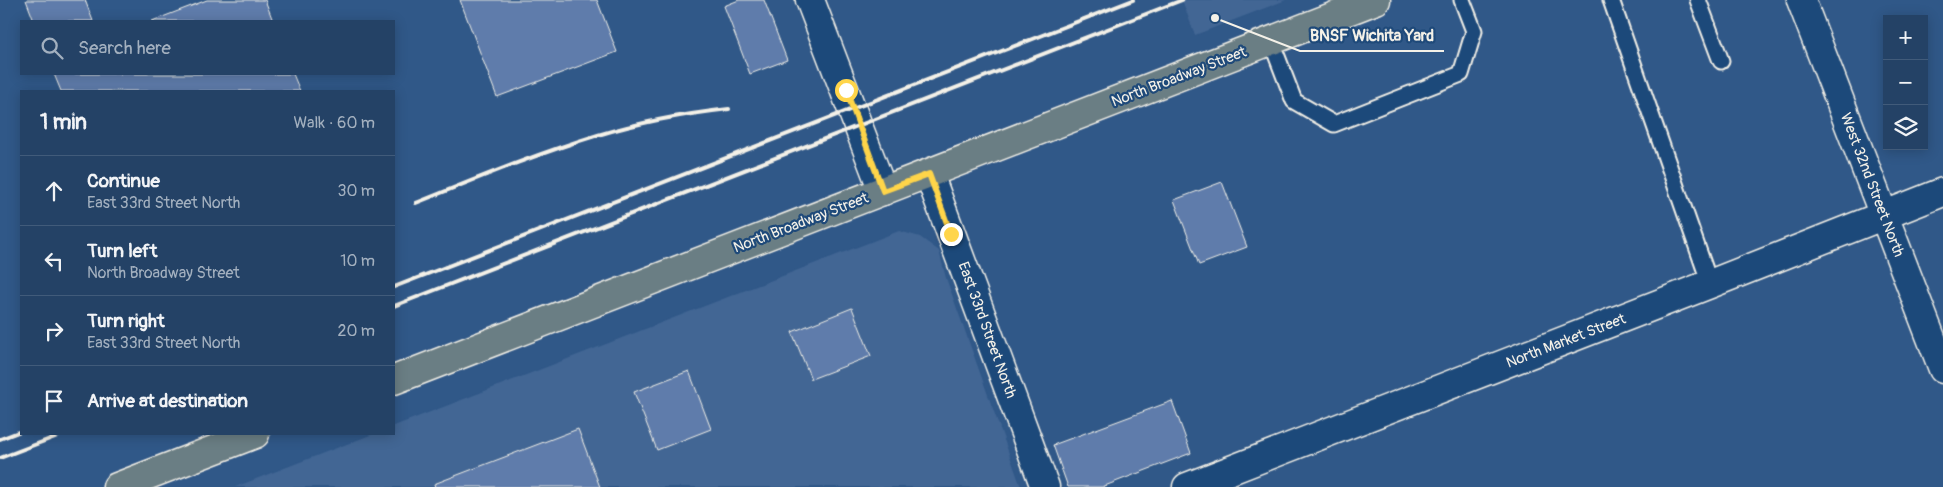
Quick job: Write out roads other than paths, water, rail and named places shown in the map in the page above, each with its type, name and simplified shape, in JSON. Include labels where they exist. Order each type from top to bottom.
[{"type":"main road","name":"North Broadway Street","points":[[395,380],[1376,0]]},
{"type":"main road","points":[[117,487],[252,435]]},
{"type":"street","points":[[810,0],[883,191]]},
{"type":"street","name":"West 32nd Street North","points":[[1801,0],[1943,369]]},
{"type":"street","name":"East 33rd Street North","points":[[929,174],[1045,487]]},
{"type":"street","name":"North Market Street","points":[[1187,487],[1943,192]]},
{"type":"lane","points":[[1271,41],[1294,101],[1334,124],[1461,74],[1474,31],[1462,0]]},
{"type":"lane","points":[[1611,0],[1710,284]]},
{"type":"lane","points":[[1698,0],[1721,61]]},
{"type":"railway","points":[[395,287],[1133,0]]},
{"type":"railway","points":[[395,306],[1182,0]]},
{"type":"railway","points":[[416,203],[529,159],[598,135],[663,119],[729,109]]},
{"type":"railway","points":[[0,439],[20,431]]},
{"type":"railway","points":[[0,458],[60,435]]},
{"type":"place","name":"BNSF Wichita Yard","points":[[1215,18]]}]
